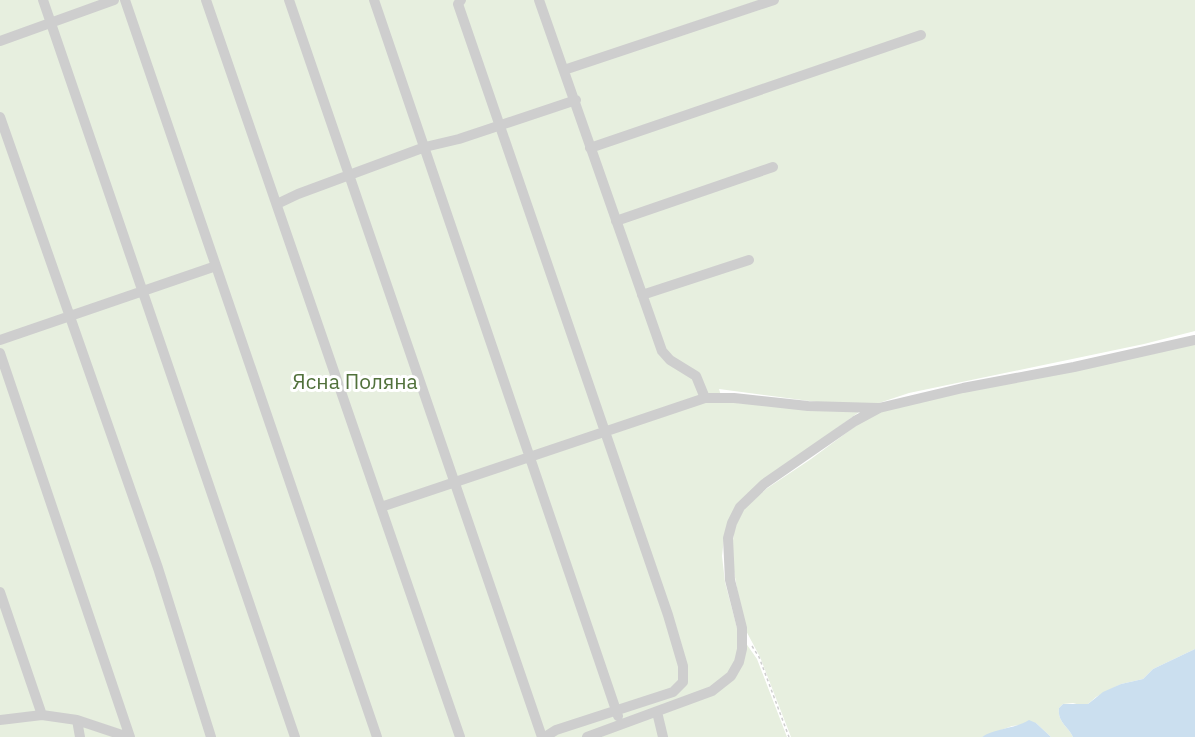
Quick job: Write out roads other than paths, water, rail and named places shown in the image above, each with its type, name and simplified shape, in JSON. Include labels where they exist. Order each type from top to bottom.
[{"type":"street","points":[[42,0],[295,737]]},
{"type":"street","points":[[0,41],[114,0]]},
{"type":"street","points":[[125,0],[377,737]]},
{"type":"street","points":[[206,0],[460,737]]},
{"type":"street","points":[[289,0],[544,737],[556,730],[673,692],[683,682],[682,666],[668,615],[458,4],[461,0]]},
{"type":"street","points":[[374,0],[622,724]]},
{"type":"street","points":[[539,0],[576,100],[590,148],[662,351],[670,360],[696,376],[705,398]]},
{"type":"street","points":[[564,70],[774,0]]},
{"type":"street","points":[[590,148],[921,35]]},
{"type":"street","points":[[277,204],[425,147],[459,140],[576,100]]},
{"type":"street","points":[[0,117],[158,568],[211,737]]},
{"type":"street","points":[[616,220],[773,167]]},
{"type":"street","points":[[642,295],[749,260]]},
{"type":"street","points":[[0,340],[216,266]]},
{"type":"street","points":[[381,507],[705,398],[734,398],[818,407],[879,408],[963,388],[1074,367],[1195,340]]},
{"type":"street","points":[[0,353],[129,737]]},
{"type":"street","points":[[586,737],[712,691],[731,676],[739,662],[742,649],[742,628],[730,580],[728,538],[740,507],[764,484],[855,421],[879,408]]},
{"type":"street","points":[[0,592],[42,715]]},
{"type":"street","points":[[657,712],[663,737]]},
{"type":"street","points":[[0,720],[42,715],[77,720],[129,737]]},
{"type":"street","points":[[77,720],[80,737]]},
{"type":"water","points":[[1195,649],[1195,737],[1073,737],[1061,720],[1059,708],[1063,704],[1088,704],[1103,692],[1121,684],[1143,679],[1153,669]]},
{"type":"water","points":[[1029,720],[1036,723],[1051,737],[982,737],[1018,725]]},
{"type":"park label","name":"Ясна Поляна","points":[[355,382]]}]
